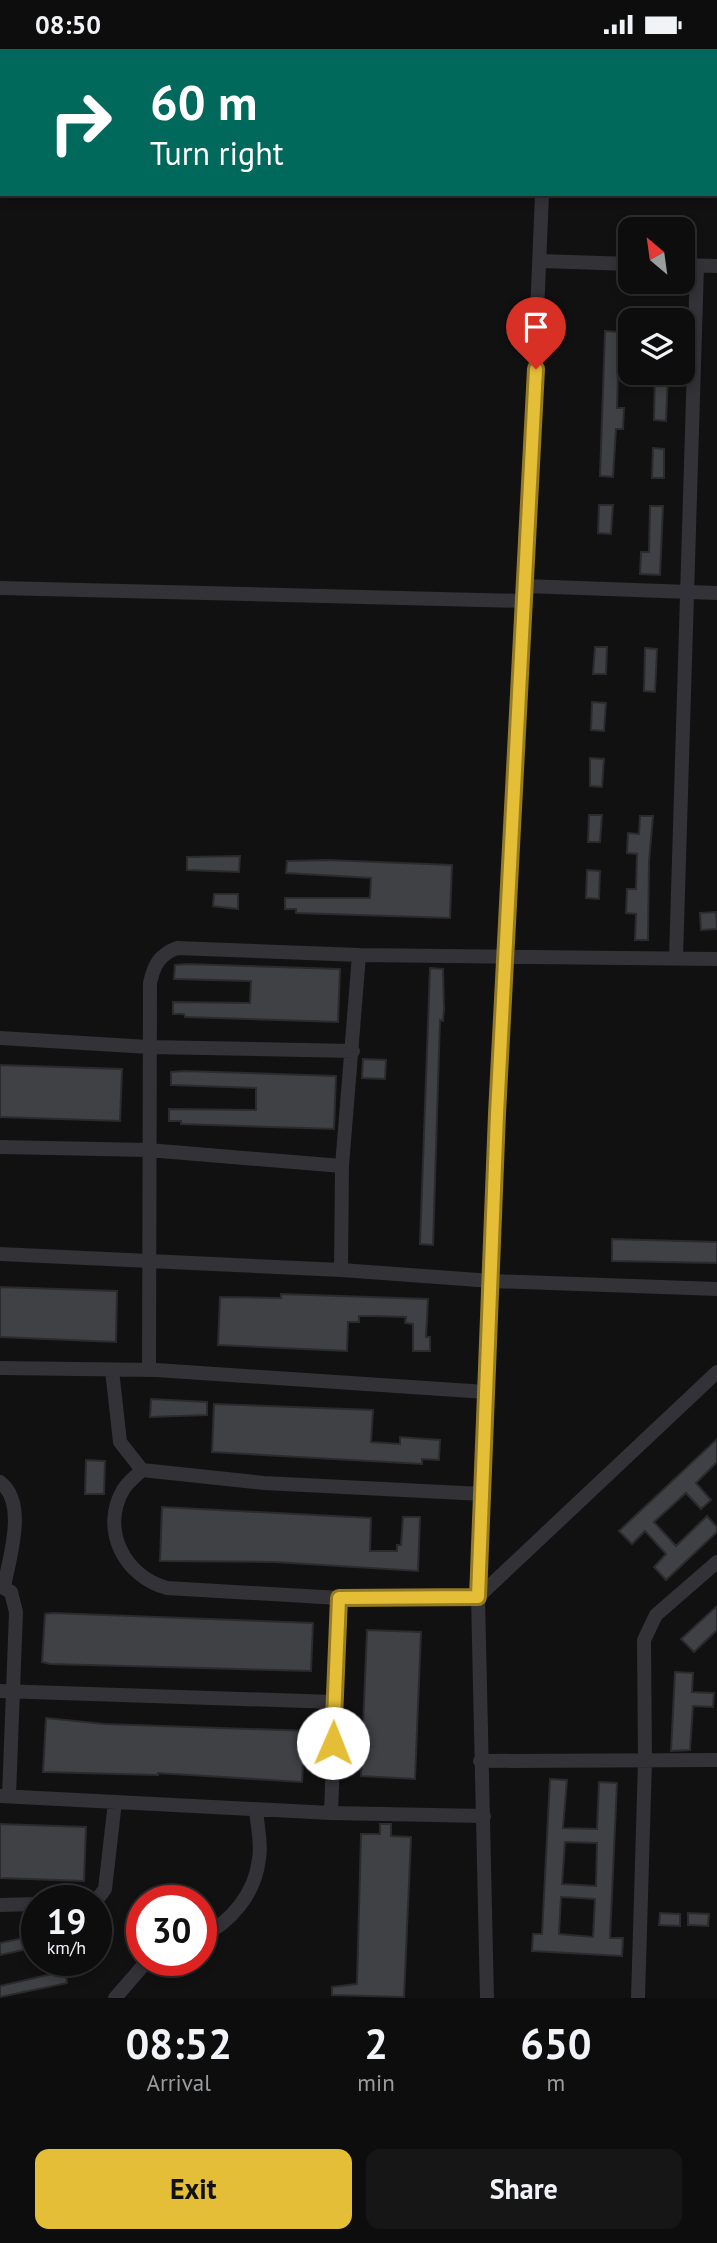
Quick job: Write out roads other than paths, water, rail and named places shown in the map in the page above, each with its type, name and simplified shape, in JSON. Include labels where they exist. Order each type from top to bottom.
[{"type":"street","points":[[487,1998],[478,1597],[497,1114],[525,593],[542,196]]},
{"type":"street","points":[[541,261],[618,264]]},
{"type":"street","points":[[695,265],[717,266]]},
{"type":"street","points":[[676,958],[686,591],[690,294]]},
{"type":"street","points":[[0,588],[717,593]]},
{"type":"street","points":[[149,1370],[150,983],[158,960],[166,952],[177,948],[359,955],[717,959]]},
{"type":"street","points":[[341,1270],[342,1165],[359,955]]},
{"type":"street","points":[[0,1038],[149,1047],[353,1051]]},
{"type":"street","points":[[0,1147],[148,1150],[342,1165]]},
{"type":"street","points":[[0,1254],[341,1270],[492,1281],[717,1289]]},
{"type":"street","points":[[0,1368],[149,1370],[486,1392]]},
{"type":"street","points":[[112,1370],[120,1442],[142,1470],[264,1483],[483,1494]]},
{"type":"street","points":[[142,1470],[124,1489],[116,1511],[114,1535],[125,1559],[149,1584],[167,1588],[339,1598],[478,1597],[715,1376]]},
{"type":"street","points":[[0,1482],[9,1491],[14,1504],[2,1586],[15,1601],[16,1612],[6,1691],[5,1796],[331,1813],[484,1816]]},
{"type":"street","points":[[638,1998],[645,1761],[644,1640],[656,1615],[717,1562]]},
{"type":"street","points":[[331,1813],[339,1598]]},
{"type":"street","points":[[6,1691],[334,1702]]},
{"type":"street","points":[[480,1761],[717,1760]]},
{"type":"street","points":[[105,1885],[115,1802]]},
{"type":"street","points":[[217,1929],[234,1914],[253,1883],[260,1859],[256,1809]]},
{"type":"street","points":[[0,1905],[21,1904]]},
{"type":"street","points":[[115,1998],[134,1976]]}]
